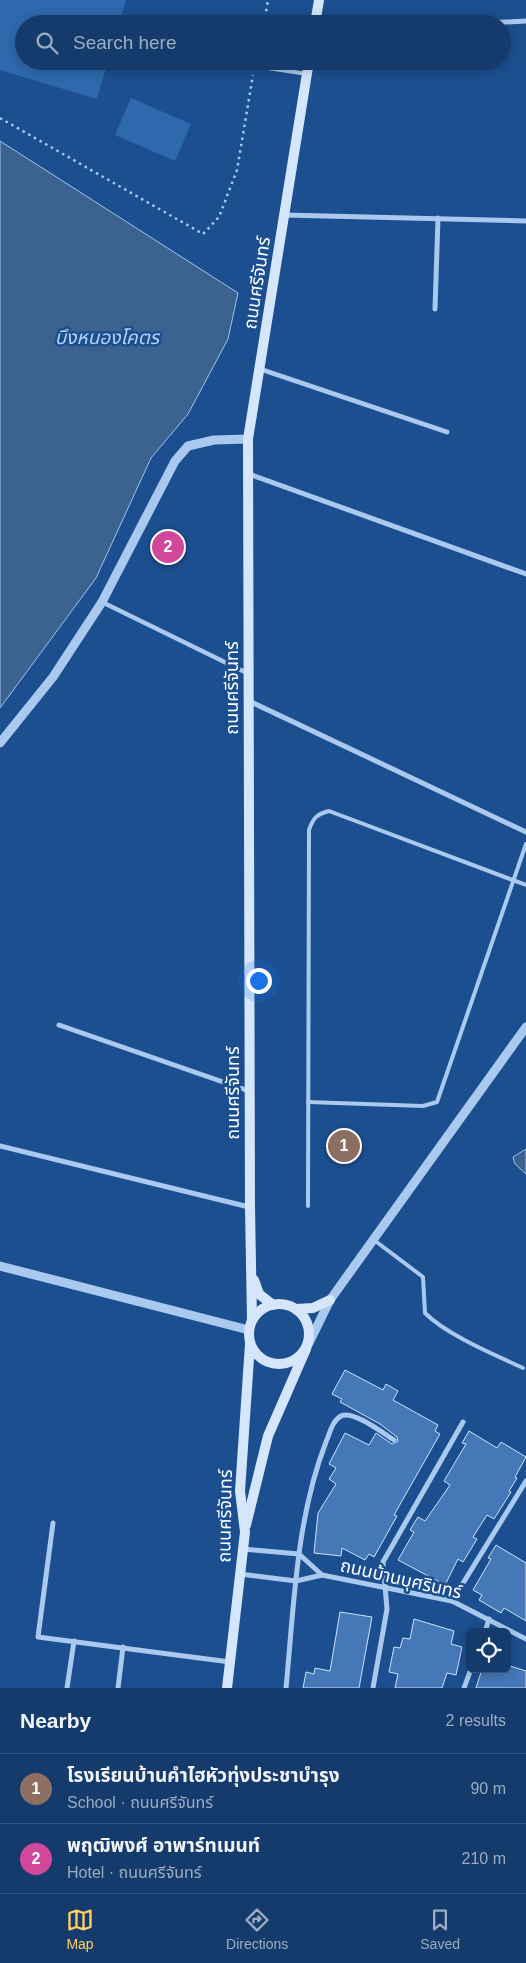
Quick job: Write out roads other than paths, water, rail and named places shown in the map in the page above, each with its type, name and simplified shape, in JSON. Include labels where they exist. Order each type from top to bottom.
[{"type":"main road","points":[[316,15],[319,0]]},
{"type":"main road","name":"ถนนศรีจันทร์","points":[[251,1325],[248,439],[308,70]]},
{"type":"main road","points":[[251,1275],[259,1294],[273,1305]]},
{"type":"main road","points":[[306,1349],[291,1362],[272,1364],[262,1360],[250,1344],[251,1325],[258,1313],[273,1305],[281,1304],[296,1309],[313,1308],[330,1300]]},
{"type":"main road","points":[[245,1532],[268,1436],[306,1349],[309,1331],[307,1323],[296,1309]]},
{"type":"main road","name":"ถนนศรีจันทร์","points":[[227,1688],[245,1532],[240,1491],[250,1344]]},
{"type":"street","points":[[511,22],[526,21]]},
{"type":"street","points":[[284,215],[526,221]]},
{"type":"street","points":[[435,309],[438,218]]},
{"type":"street","points":[[260,368],[447,432]]},
{"type":"street","points":[[0,743],[53,677],[102,602],[175,462],[188,446],[214,440],[248,439]]},
{"type":"street","points":[[248,473],[526,574]]},
{"type":"street","points":[[102,602],[249,674]]},
{"type":"street","points":[[249,701],[526,832]]},
{"type":"street","points":[[60,1024],[250,1092]]},
{"type":"street","points":[[306,1349],[330,1300],[526,1027]]},
{"type":"street","points":[[0,1146],[250,1207]]},
{"type":"street","points":[[0,1266],[251,1325]]},
{"type":"street","points":[[286,1688],[299,1554],[316,1467],[334,1421],[342,1415],[353,1415],[394,1440]]},
{"type":"street","points":[[373,1688],[387,1608],[383,1562],[463,1422]]},
{"type":"street","points":[[452,1601],[526,1481]]},
{"type":"street","points":[[53,1523],[38,1637],[74,1640],[230,1662]]},
{"type":"street","points":[[243,1549],[299,1554],[322,1575]]},
{"type":"street","points":[[240,1574],[296,1581],[322,1575]]},
{"type":"street","name":"ถนนบ้านบุศรินทร์","points":[[322,1575],[386,1586],[452,1601],[526,1639]]},
{"type":"street","points":[[486,1628],[489,1619]]},
{"type":"street","points":[[67,1688],[74,1640]]},
{"type":"street","points":[[118,1688],[124,1647]]},
{"type":"street","points":[[464,1688],[470,1673]]},
{"type":"lane","points":[[281,70],[307,74]]},
{"type":"lane","points":[[308,1206],[309,830],[313,819],[319,814],[329,811],[526,885]]},
{"type":"lane","points":[[308,1102],[422,1106],[437,1102],[526,844]]},
{"type":"lane","points":[[374,1240],[424,1277],[425,1313],[432,1320],[488,1352],[523,1368]]},
{"type":"water","name":"บึงหนองโคตร","points":[[0,141],[238,293],[228,339],[188,414],[151,458],[96,578],[0,708]]},
{"type":"water","points":[[526,1149],[526,1174],[515,1164],[513,1157]]},
{"type":"place","name":"พฤฒิพงศ์ อาพาร์ทเมนท์","points":[[168,547]]},
{"type":"place","name":"โรงเรียนบ้านคำไฮหัวทุ่งประชาบำรุง","points":[[344,1146]]}]
